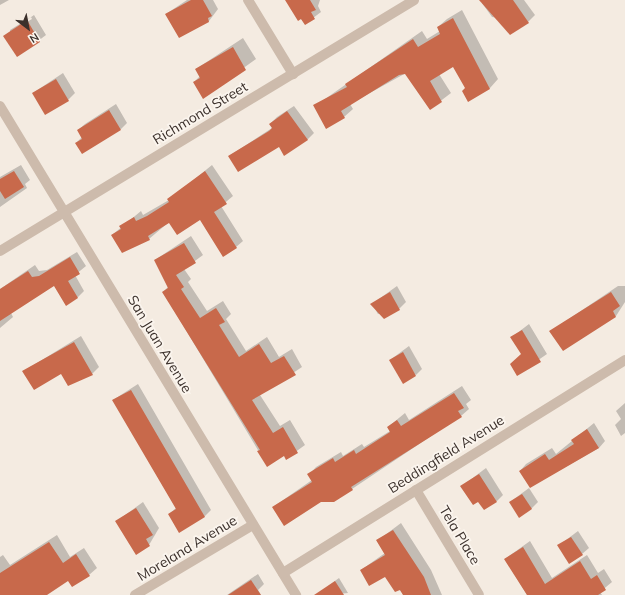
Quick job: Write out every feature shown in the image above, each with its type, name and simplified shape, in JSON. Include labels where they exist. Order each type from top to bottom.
[{"type":"street","points":[[248,0],[293,74]]},
{"type":"street","name":"Richmond Street","points":[[0,251],[414,0]]},
{"type":"street","name":"San Juan Avenue","points":[[0,106],[296,595]]},
{"type":"street","name":"Beddingfield Avenue","points":[[283,573],[625,360]]},
{"type":"street","name":"Tela Place","points":[[416,490],[479,595]]},
{"type":"street","name":"Moreland Avenue","points":[[135,595],[253,525]]},
{"type":"building","points":[[191,0],[203,0],[212,16],[208,18],[209,22],[179,38],[165,14]]},
{"type":"building","points":[[285,0],[310,0],[316,10],[311,12],[315,19],[305,25],[301,19],[298,21]]},
{"type":"building","points":[[479,0],[513,0],[529,23],[510,35]]},
{"type":"building","points":[[453,18],[490,89],[468,102],[462,91],[465,88],[453,67],[430,81],[442,102],[430,110],[405,74],[399,75],[341,111],[345,118],[326,129],[313,105],[347,87],[345,84],[413,39],[418,47],[440,34],[437,27]]},
{"type":"building","points":[[27,20],[40,42],[17,57],[3,36]]},
{"type":"building","points":[[233,47],[246,70],[203,99],[193,82],[200,78],[195,69]]},
{"type":"building","points":[[56,79],[69,101],[45,115],[32,93]]},
{"type":"building","points":[[109,110],[121,130],[82,154],[75,143],[82,139],[77,130]]},
{"type":"building","points":[[287,111],[308,140],[284,156],[279,147],[238,172],[228,156],[269,131],[272,128],[269,124]]},
{"type":"building","points":[[14,171],[24,187],[5,199],[0,191],[0,179]]},
{"type":"building","points":[[205,171],[227,204],[214,212],[237,248],[223,257],[200,220],[177,235],[169,223],[148,236],[150,240],[122,253],[111,235],[121,229],[119,226],[134,217],[136,221],[147,216],[169,202],[167,199]]},
{"type":"building","points":[[184,243],[196,263],[176,275],[184,287],[181,289],[200,318],[216,308],[225,322],[219,325],[239,357],[259,344],[271,363],[284,356],[296,375],[252,400],[273,433],[283,427],[298,453],[286,460],[284,456],[267,467],[257,451],[260,450],[162,292],[168,288],[154,260]]},
{"type":"building","points":[[70,257],[80,274],[68,281],[78,298],[66,306],[54,286],[0,321],[0,289],[28,271],[32,277],[39,276]]},
{"type":"building","points":[[390,292],[400,310],[384,319],[370,304]]},
{"type":"building","points":[[611,292],[620,306],[613,311],[616,317],[563,351],[549,331]]},
{"type":"building","points":[[522,330],[541,362],[517,376],[510,364],[521,354],[510,337]]},
{"type":"building","points":[[74,342],[93,375],[68,386],[61,374],[34,390],[22,371]]},
{"type":"building","points":[[403,352],[416,376],[403,384],[389,360]]},
{"type":"building","points":[[131,390],[205,517],[179,533],[168,514],[176,509],[112,400]]},
{"type":"building","points":[[454,393],[464,408],[458,411],[462,417],[351,487],[353,490],[334,502],[321,502],[284,526],[272,507],[312,482],[307,474],[333,458],[335,462],[354,450],[356,454],[390,432],[387,427],[397,420],[401,426]]},
{"type":"building","points":[[587,429],[599,448],[530,488],[519,471],[545,454],[549,460],[574,444],[571,440]]},
{"type":"building","points":[[479,474],[497,502],[484,510],[478,502],[473,505],[460,486]]},
{"type":"building","points":[[522,494],[532,509],[519,518],[509,502]]},
{"type":"building","points":[[136,508],[153,535],[146,539],[150,546],[136,555],[115,521]]},
{"type":"building","points":[[393,530],[424,577],[431,595],[403,595],[400,590],[395,592],[385,577],[369,586],[360,570],[385,555],[376,540]]},
{"type":"building","points":[[571,537],[583,555],[569,564],[557,545]]},
{"type":"building","points":[[49,542],[63,563],[76,554],[90,576],[72,587],[68,581],[47,595],[0,595],[0,573]]},
{"type":"building","points":[[523,547],[545,584],[580,561],[591,579],[597,575],[606,590],[598,595],[527,595],[504,559]]},
{"type":"building","points":[[251,580],[261,595],[228,595]]},
{"type":"building","points":[[335,581],[344,595],[314,595]]}]
